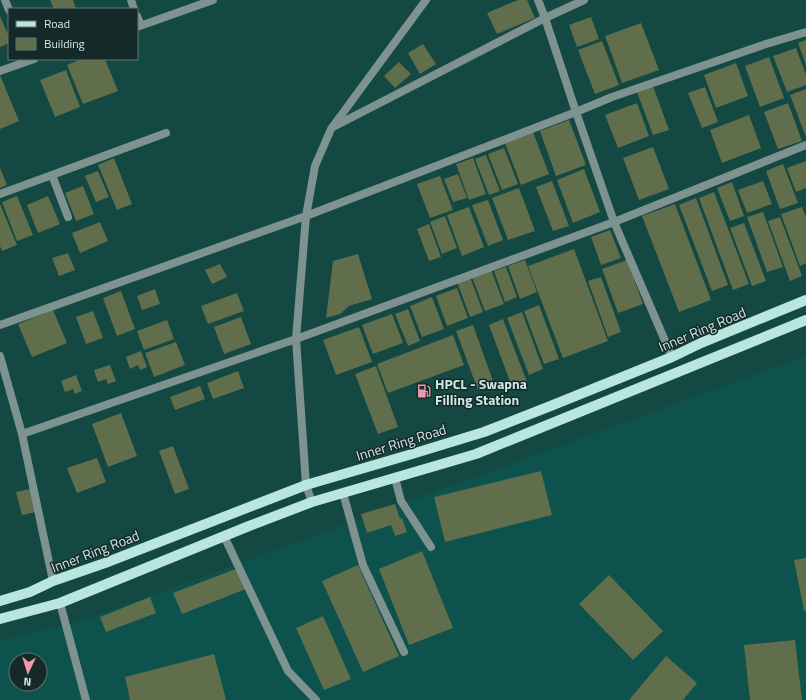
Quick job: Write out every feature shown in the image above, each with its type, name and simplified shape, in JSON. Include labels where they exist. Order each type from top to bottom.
[{"type":"main road","name":"Inner Ring Road","points":[[0,601],[30,592],[53,581],[105,563],[306,485],[484,432],[672,357],[701,343],[806,300]]},
{"type":"main road","points":[[0,619],[60,603],[312,502],[476,454],[806,320]]},
{"type":"street","points":[[139,26],[213,0]]},
{"type":"street","points":[[312,502],[306,485],[296,339],[306,216],[315,166],[331,129],[426,0]]},
{"type":"street","points":[[538,0],[614,222],[672,357]]},
{"type":"street","points":[[331,129],[545,18],[584,0]]},
{"type":"street","points":[[0,325],[306,216],[612,97],[763,45],[806,32]]},
{"type":"street","points":[[0,71],[30,60]]},
{"type":"street","points":[[0,194],[166,133]]},
{"type":"street","points":[[22,434],[296,339],[614,222],[806,145]]},
{"type":"street","points":[[52,175],[68,217]]},
{"type":"street","points":[[0,356],[22,434],[53,581]]},
{"type":"street","points":[[395,478],[401,501],[431,547]]},
{"type":"street","points":[[342,493],[363,565],[404,652]]},
{"type":"street","points":[[224,536],[288,670],[316,700]]},
{"type":"street","points":[[60,603],[86,700]]},
{"type":"shaded area","points":[[806,356],[806,700],[0,700],[0,640],[82,621]]},
{"type":"building","points":[[50,0],[73,0],[76,8],[54,8]]},
{"type":"building","points":[[518,0],[527,0],[535,18],[497,34],[487,13]]},
{"type":"building","points":[[0,16],[8,35],[8,43],[0,47]]},
{"type":"building","points":[[591,17],[599,39],[577,47],[569,25]]},
{"type":"building","points":[[641,23],[659,70],[622,83],[605,36]]},
{"type":"building","points":[[806,40],[806,65],[798,43]]},
{"type":"building","points":[[602,41],[619,85],[595,94],[578,50]]},
{"type":"building","points":[[423,44],[436,64],[420,74],[408,53]]},
{"type":"building","points":[[796,48],[806,75],[806,85],[787,92],[773,56]]},
{"type":"building","points":[[769,57],[784,98],[760,107],[745,66]]},
{"type":"building","points":[[80,60],[105,60],[118,91],[83,104],[67,65]]},
{"type":"building","points":[[399,62],[411,74],[395,88],[384,76]]},
{"type":"building","points":[[736,63],[748,96],[716,108],[704,75]]},
{"type":"building","points":[[66,70],[80,107],[55,117],[40,80]]},
{"type":"building","points":[[0,75],[19,121],[0,129]]},
{"type":"building","points":[[653,86],[669,130],[653,135],[637,92]]},
{"type":"building","points":[[705,87],[718,122],[702,128],[688,93]]},
{"type":"building","points":[[806,89],[806,137],[790,95]]},
{"type":"building","points":[[637,103],[649,136],[618,148],[605,115]]},
{"type":"building","points":[[788,103],[802,141],[778,149],[764,112]]},
{"type":"building","points":[[749,115],[761,148],[722,163],[710,130]]},
{"type":"building","points":[[569,120],[586,165],[556,176],[540,131]]},
{"type":"building","points":[[533,132],[549,174],[521,185],[505,143]]},
{"type":"building","points":[[653,147],[669,189],[639,200],[623,158]]},
{"type":"building","points":[[504,148],[518,184],[502,190],[488,154]]},
{"type":"building","points":[[486,155],[500,191],[489,195],[475,159]]},
{"type":"building","points":[[114,158],[132,204],[117,210],[98,165]]},
{"type":"building","points":[[473,158],[486,194],[469,200],[456,164]]},
{"type":"building","points":[[806,161],[806,188],[796,192],[787,168]]},
{"type":"building","points":[[783,164],[798,203],[780,209],[766,171]]},
{"type":"building","points":[[0,168],[7,185],[0,188]]},
{"type":"building","points":[[584,169],[600,212],[573,223],[557,180]]},
{"type":"building","points":[[98,171],[109,197],[96,202],[85,176]]},
{"type":"building","points":[[458,174],[467,198],[453,202],[444,179]]},
{"type":"building","points":[[440,176],[453,210],[430,218],[417,184]]},
{"type":"building","points":[[552,181],[569,226],[553,231],[536,187]]},
{"type":"building","points":[[763,181],[772,204],[747,213],[738,190]]},
{"type":"building","points":[[732,182],[744,216],[730,221],[717,188]]},
{"type":"building","points":[[83,186],[94,214],[76,221],[65,193]]},
{"type":"building","points":[[519,188],[535,231],[508,240],[492,198]]},
{"type":"building","points":[[714,192],[749,284],[733,290],[699,198]]},
{"type":"building","points":[[17,196],[33,235],[17,241],[2,202]]},
{"type":"building","points":[[48,196],[60,224],[38,233],[27,205]]},
{"type":"building","points":[[696,198],[728,285],[712,291],[679,205]]},
{"type":"building","points":[[488,200],[503,240],[488,246],[472,205]]},
{"type":"building","points":[[0,204],[17,245],[2,251],[0,246]]},
{"type":"building","points":[[675,204],[711,300],[679,312],[642,216]]},
{"type":"building","points":[[469,207],[484,247],[462,256],[447,215]]},
{"type":"building","points":[[802,207],[806,217],[806,263],[800,266],[781,214]]},
{"type":"building","points":[[763,212],[783,267],[767,272],[747,217]]},
{"type":"building","points":[[445,216],[457,248],[442,254],[430,222]]},
{"type":"building","points":[[780,217],[802,276],[790,281],[768,221]]},
{"type":"building","points":[[100,222],[108,241],[80,253],[72,233]]},
{"type":"building","points":[[744,223],[766,281],[752,286],[730,228]]},
{"type":"building","points":[[429,224],[441,257],[429,261],[417,229]]},
{"type":"building","points":[[610,230],[621,258],[601,265],[591,237]]},
{"type":"building","points":[[574,249],[608,341],[563,358],[528,266]]},
{"type":"building","points":[[68,253],[75,270],[59,276],[52,258]]},
{"type":"building","points":[[358,254],[372,299],[349,306],[340,314],[326,318],[333,261]]},
{"type":"building","points":[[525,260],[537,292],[520,299],[508,266]]},
{"type":"building","points":[[627,260],[643,304],[618,313],[602,269]]},
{"type":"building","points":[[220,264],[227,277],[212,284],[205,270]]},
{"type":"building","points":[[506,267],[517,297],[505,302],[494,271]]},
{"type":"building","points":[[491,270],[504,304],[485,311],[472,277]]},
{"type":"building","points":[[470,277],[483,312],[470,317],[457,282]]},
{"type":"building","points":[[601,277],[621,332],[608,337],[588,281]]},
{"type":"building","points":[[457,288],[468,318],[447,326],[436,296]]},
{"type":"building","points":[[155,289],[160,304],[142,310],[137,296]]},
{"type":"building","points":[[121,291],[135,329],[117,336],[103,298]]},
{"type":"building","points":[[237,293],[244,311],[208,324],[201,306]]},
{"type":"building","points":[[432,297],[444,329],[422,337],[410,306]]},
{"type":"building","points":[[539,305],[559,359],[544,364],[524,311]]},
{"type":"building","points":[[408,309],[420,341],[408,346],[395,314]]},
{"type":"building","points":[[53,310],[67,343],[32,357],[18,324]]},
{"type":"building","points":[[93,311],[103,338],[86,344],[76,317]]},
{"type":"building","points":[[522,312],[543,369],[529,375],[507,318]]},
{"type":"building","points":[[392,314],[403,343],[373,354],[362,325]]},
{"type":"building","points":[[241,317],[251,344],[224,354],[214,327]]},
{"type":"building","points":[[503,319],[527,382],[512,387],[489,325]]},
{"type":"building","points":[[167,320],[174,339],[144,350],[137,331]]},
{"type":"building","points":[[473,325],[494,384],[478,390],[456,331]]},
{"type":"building","points":[[359,327],[372,362],[336,375],[323,340]]},
{"type":"building","points":[[453,335],[464,365],[388,393],[377,364]]},
{"type":"building","points":[[176,342],[185,365],[154,377],[145,353]]},
{"type":"building","points":[[141,351],[147,367],[140,370],[138,365],[130,369],[126,357]]},
{"type":"building","points":[[110,365],[116,381],[108,384],[106,379],[98,382],[94,370]]},
{"type":"building","points":[[376,366],[398,427],[378,434],[355,374]]},
{"type":"building","points":[[238,371],[244,388],[213,399],[207,383]]},
{"type":"building","points":[[76,375],[82,391],[75,394],[73,389],[65,392],[61,381]]},
{"type":"building","points":[[200,386],[205,399],[175,410],[170,397]]},
{"type":"building","points":[[121,413],[137,456],[108,467],[92,424]]},
{"type":"building","points":[[173,446],[189,489],[175,494],[159,451]]},
{"type":"building","points":[[97,458],[106,482],[77,493],[67,468]]},
{"type":"building","points":[[541,471],[552,515],[445,542],[434,497]]},
{"type":"building","points":[[30,489],[36,512],[22,515],[16,492]]},
{"type":"building","points":[[395,504],[400,519],[402,518],[407,532],[395,536],[391,525],[367,533],[361,514]]},
{"type":"building","points":[[422,551],[453,628],[409,645],[379,569]]},
{"type":"building","points":[[806,558],[806,611],[804,611],[794,560]]},
{"type":"building","points":[[358,565],[399,656],[363,672],[322,581]]},
{"type":"building","points":[[238,568],[246,589],[182,614],[173,593]]},
{"type":"building","points":[[609,575],[663,631],[633,660],[579,604]]},
{"type":"building","points":[[150,597],[156,613],[106,632],[100,617]]},
{"type":"building","points":[[323,616],[351,679],[324,690],[296,628]]},
{"type":"building","points":[[795,640],[802,700],[750,700],[744,645]]},
{"type":"building","points":[[214,654],[226,700],[130,700],[125,677]]},
{"type":"building","points":[[666,656],[697,683],[683,700],[629,700]]},
{"type":"place","name":"HPCL - Swapna Filling Station","points":[[424,391]]}]
